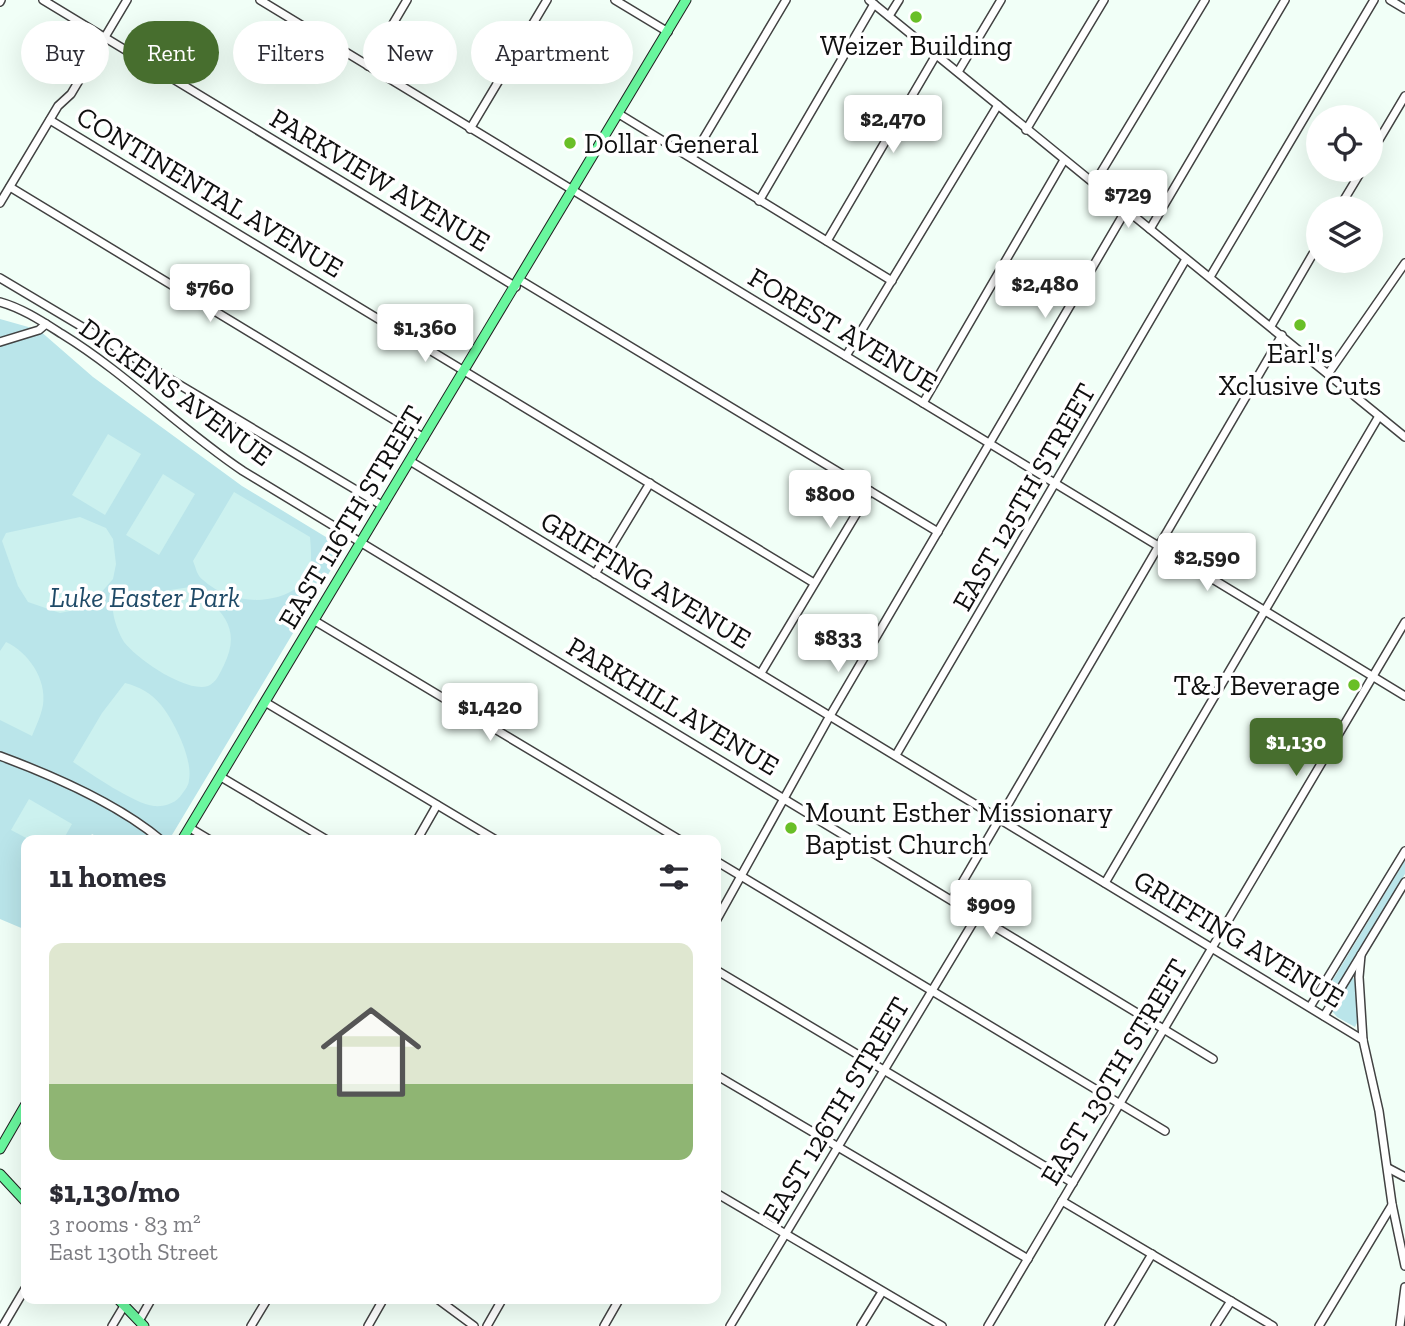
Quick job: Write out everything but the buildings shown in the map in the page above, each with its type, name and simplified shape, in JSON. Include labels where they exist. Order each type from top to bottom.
[{"type":"main road","name":"EAST 116TH STREET","points":[[185,835],[687,0]]},
{"type":"main road","points":[[0,1149],[21,1113]]},
{"type":"main road","points":[[0,1174],[21,1197]]},
{"type":"main road","points":[[123,1304],[141,1324]]},
{"type":"street","name":"PARKVIEW AVENUE","points":[[43,0],[78,21]]},
{"type":"street","points":[[109,30],[127,0]]},
{"type":"street","points":[[395,21],[407,0]]},
{"type":"street","points":[[470,129],[547,0]]},
{"type":"street","points":[[615,0],[668,32]]},
{"type":"street","points":[[692,158],[786,0]]},
{"type":"street","points":[[889,16],[898,0]]},
{"type":"street","points":[[958,72],[1001,0]]},
{"type":"street","points":[[1026,130],[1104,0]]},
{"type":"street","points":[[1094,184],[1205,0]]},
{"type":"street","points":[[1150,229],[1285,0]]},
{"type":"street","points":[[1210,277],[1374,0]]},
{"type":"street","points":[[1390,0],[1405,9]]},
{"type":"street","name":"FOREST AVENUE","points":[[265,1],[363,63]]},
{"type":"street","points":[[759,201],[872,2],[1379,416],[1404,432]]},
{"type":"street","name":"PARKVIEW AVENUE","points":[[109,39],[938,532]]},
{"type":"street","points":[[827,241],[936,55]]},
{"type":"street","points":[[0,203],[58,106],[77,84]]},
{"type":"street","name":"FOREST AVENUE","points":[[397,84],[1405,696]]},
{"type":"street","points":[[1383,133],[1405,96]]},
{"type":"street","points":[[846,356],[998,105]]},
{"type":"street","points":[[619,114],[892,281]]},
{"type":"street","name":"CONTINENTAL AVENUE","points":[[50,120],[814,583]]},
{"type":"street","points":[[923,404],[1064,160]]},
{"type":"street","points":[[10,187],[424,438]]},
{"type":"street","points":[[721,911],[830,715],[1126,210]]},
{"type":"street","name":"EAST 125TH STREET","points":[[896,755],[1057,484],[1186,259]]},
{"type":"street","points":[[1328,374],[1405,263]]},
{"type":"street","points":[[1270,326],[1306,265]]},
{"type":"street","points":[[0,278],[383,506]]},
{"type":"street","name":"DICKENS AVENUE","points":[[0,302],[46,324],[106,363],[215,453],[362,541]]},
{"type":"street","points":[[0,342],[39,330],[46,324]]},
{"type":"street","points":[[952,900],[1282,335]]},
{"type":"street","points":[[1105,883],[1379,416]]},
{"type":"street","name":"GRIFFING AVENUE","points":[[410,461],[1363,1040]]},
{"type":"street","points":[[596,574],[650,483]]},
{"type":"street","points":[[761,673],[870,491]]},
{"type":"street","name":"PARKHILL AVENUE","points":[[362,541],[1213,1059]]},
{"type":"street","points":[[315,621],[672,835]]},
{"type":"street","name":"EAST 130TH STREET","points":[[988,1326],[1405,622]]},
{"type":"street","points":[[265,702],[488,835]]},
{"type":"street","points":[[0,756],[57,778],[106,804],[153,835]]},
{"type":"street","points":[[221,777],[319,835]]},
{"type":"street","points":[[420,835],[437,805]]},
{"type":"street","points":[[190,828],[202,835]]},
{"type":"street","points":[[1310,1007],[1405,851]]},
{"type":"street","points":[[721,864],[1166,1131]]},
{"type":"street","points":[[1324,1016],[1405,882]]},
{"type":"street","name":"EAST 126TH STREET","points":[[730,1326],[977,916]]},
{"type":"street","points":[[1361,955],[1359,977],[1363,1040],[1379,1111],[1392,1204],[1405,1266]]},
{"type":"street","points":[[721,973],[1073,1183]]},
{"type":"street","points":[[721,1078],[1028,1259]]},
{"type":"street","points":[[1388,1168],[1405,1177]]},
{"type":"street","points":[[721,1196],[942,1326]]},
{"type":"street","points":[[1062,1202],[1273,1326]]},
{"type":"street","points":[[1319,1326],[1392,1204]]},
{"type":"street","points":[[1109,1326],[1152,1254]]},
{"type":"street","points":[[1400,1326],[1405,1287]]},
{"type":"street","points":[[861,1326],[882,1292]]},
{"type":"street","points":[[3,1326],[21,1295]]},
{"type":"street","points":[[1215,1326],[1231,1301]]},
{"type":"street","points":[[112,1326],[120,1304]]},
{"type":"street","points":[[141,1324],[149,1304]]},
{"type":"street","points":[[251,1326],[264,1304]]},
{"type":"street","points":[[368,1326],[381,1304]]},
{"type":"street","points":[[444,1304],[474,1326]]},
{"type":"street","points":[[487,1326],[500,1304]]},
{"type":"street","points":[[604,1326],[617,1304]]},
{"type":"green space","name":"Luke Easter Park","points":[[0,319],[39,330],[93,377],[242,486],[344,548],[172,835],[21,835],[21,928],[0,919]]},
{"type":"green space","points":[[108,434],[141,454],[105,515],[72,495]]},
{"type":"green space","points":[[163,474],[195,494],[159,555],[126,535]]},
{"type":"green space","points":[[234,492],[310,537],[310,569],[298,587],[275,598],[250,600],[225,594],[199,576],[193,561]]},
{"type":"green space","points":[[80,517],[106,528],[113,539],[116,564],[113,579],[92,603],[75,610],[60,613],[28,602],[18,586],[2,541],[6,533]]},
{"type":"green space","points":[[190,587],[219,610],[230,629],[229,652],[224,665],[218,677],[208,686],[199,687],[175,680],[140,657],[124,642],[113,611],[117,603],[125,597]]},
{"type":"green space","points":[[6,642],[28,659],[42,686],[43,705],[32,736],[0,720],[0,651]]},
{"type":"green space","points":[[125,683],[145,691],[157,701],[181,741],[188,762],[189,782],[180,797],[170,804],[154,806],[135,800],[73,762],[102,713]]},
{"type":"green space","points":[[29,799],[72,824],[66,835],[21,835],[11,830]]},
{"type":"green space","points":[[1405,860],[1405,874],[1328,1002],[1324,1003],[1322,998]]},
{"type":"green space","points":[[1351,977],[1355,979],[1358,1021],[1355,1027],[1332,1011]]},
{"type":"place","name":"Weizer Building","points":[[916,17]]},
{"type":"place","name":"Dollar General","points":[[570,143]]},
{"type":"place","name":"Earl's Xclusive Cuts","points":[[1300,325]]},
{"type":"place","name":"T&J Beverage","points":[[1354,685]]},
{"type":"place","name":"Mount Esther Missionary Baptist Church","points":[[791,828]]}]
